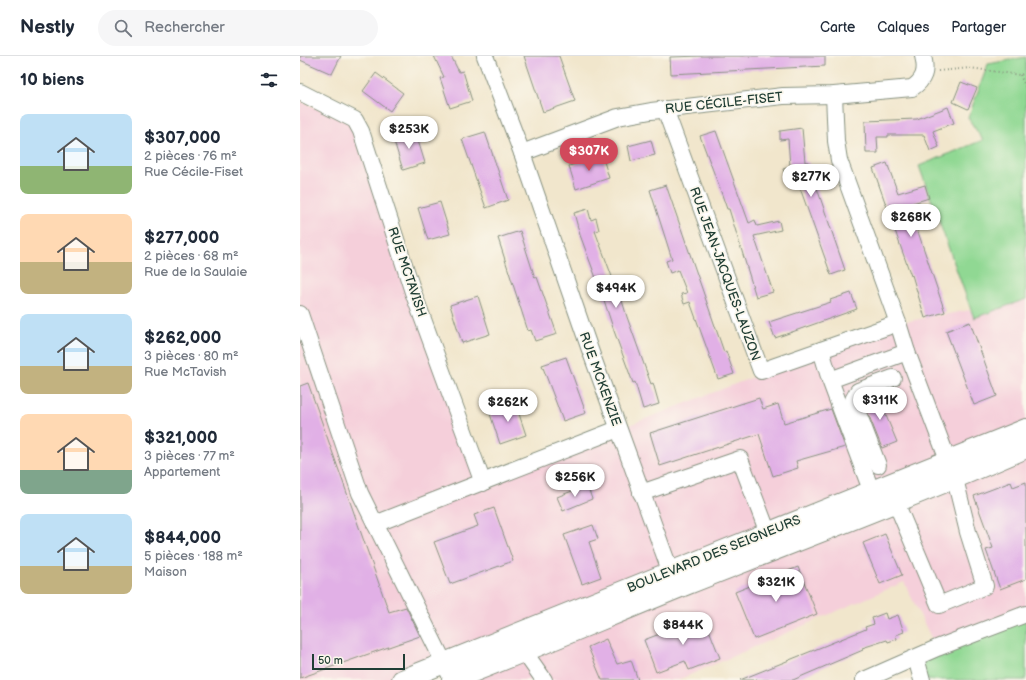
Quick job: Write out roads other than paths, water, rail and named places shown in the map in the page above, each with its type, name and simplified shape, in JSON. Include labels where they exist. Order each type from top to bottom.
[{"type":"main road","name":"BOULEVARD DES SEIGNEURS","points":[[402,680],[449,674],[475,676],[768,533],[1026,429]]},
{"type":"main road","name":"BOULEVARD DES SEIGNEURS","points":[[449,674],[513,634],[673,580],[894,502],[955,479],[1026,448]]},
{"type":"street","name":"RUE MCKENZIE","points":[[485,56],[522,153],[618,429],[673,580]]},
{"type":"street","name":"RUE CÉCILE-FISET","points":[[522,153],[618,117],[665,109],[783,96],[834,95],[912,88],[922,82],[925,73],[923,56]]},
{"type":"street","name":"RUE MCTAVISH","points":[[300,92],[355,120],[361,131],[413,292],[482,482]]},
{"type":"street","points":[[821,350],[830,380],[880,487],[894,502],[939,605],[985,586],[968,532],[955,479],[907,352],[839,160],[836,142],[834,95]]},
{"type":"street","name":"RUE JEAN-JACQUES-LAUZON","points":[[665,109],[761,371],[898,323]]},
{"type":"street","points":[[300,314],[360,493],[449,674]]},
{"type":"street","points":[[830,380],[907,352]]},
{"type":"street","points":[[878,465],[853,400],[858,391],[893,378]]},
{"type":"street","points":[[375,524],[618,429]]},
{"type":"street","points":[[641,493],[740,459],[768,533]]},
{"type":"street","points":[[864,680],[1026,614]]},
{"type":"street","points":[[513,634],[524,653],[544,680]]},
{"type":"street","points":[[916,658],[922,680]]}]
